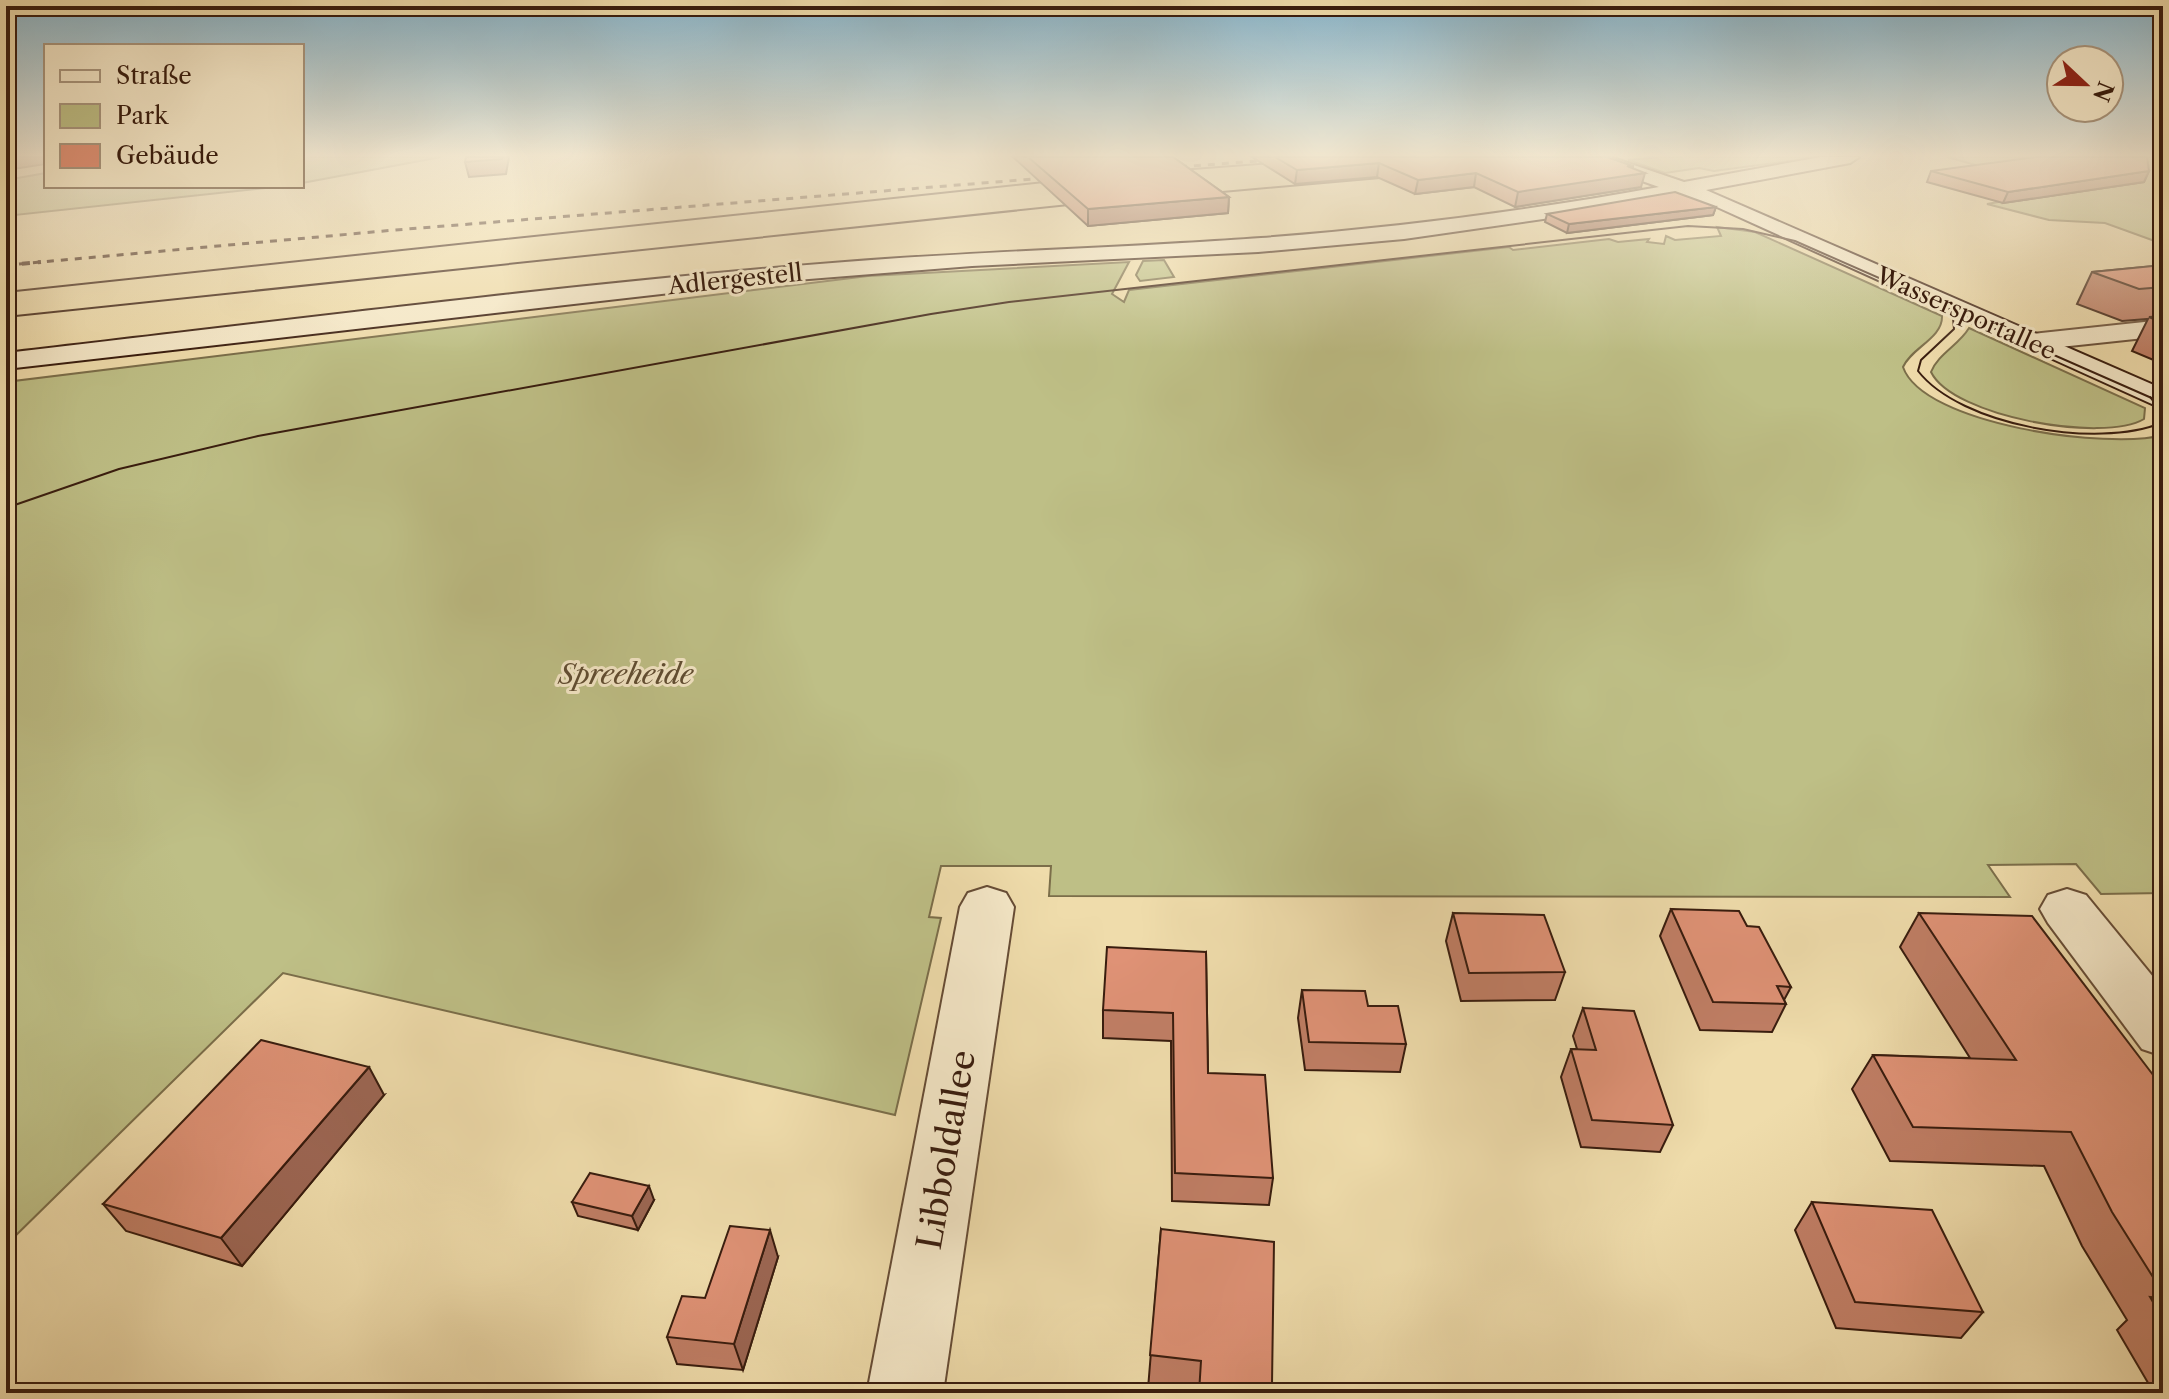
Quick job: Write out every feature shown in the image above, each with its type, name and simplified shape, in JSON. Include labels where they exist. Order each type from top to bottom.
[{"type":"main road","name":"Adlergestell","points":[[6,361],[758,276],[972,259],[1244,246],[1404,232],[1474,222]]},
{"type":"main road","name":"Wassersportallee","points":[[1766,222],[2163,400]]},
{"type":"main road","points":[[2032,342],[2163,328]]},
{"type":"main road","name":"Libboldallee","points":[[905,1393],[987,907]]},
{"type":"main road","points":[[2067,909],[2163,1032]]},
{"type":"green space","points":[[2092,222],[2163,222],[2163,244],[2105,223]]},
{"type":"green space","name":"Spreeheide","points":[[1717,227],[1755,232],[1942,316],[1937,331],[1903,367],[1918,387],[1945,404],[1980,418],[2063,435],[2137,439],[2163,435],[2163,893],[2101,894],[2076,864],[1988,865],[2010,897],[1049,896],[1051,866],[941,866],[929,917],[941,918],[895,1115],[283,973],[6,1245],[6,382],[868,276],[1129,262],[1112,294],[1124,302],[1129,290],[1509,247],[1513,250],[1609,239],[1618,242],[1649,239],[1647,242],[1664,244],[1666,236],[1675,240],[1721,236]]},
{"type":"green space","points":[[1164,260],[1174,277],[1140,281],[1136,275],[1143,261]]},
{"type":"green space","points":[[1969,328],[2145,408],[2144,419],[2124,426],[2065,427],[1998,413],[1968,402],[1945,388],[1931,372],[1938,360]]},
{"type":"building","points":[[2163,265],[2163,287],[2139,289],[2092,272]]},
{"type":"building","points":[[2163,316],[2163,323],[2149,317]]},
{"type":"building","points":[[1671,909],[1739,911],[1747,926],[1759,927],[1791,987],[1777,986],[1786,1004],[1713,1002]]},
{"type":"building","points":[[1453,913],[1544,915],[1565,972],[1469,973]]},
{"type":"building","points":[[1919,913],[2032,916],[2163,1088],[2163,1293],[2112,1212],[2071,1132],[1913,1127],[1873,1055],[2016,1060]]},
{"type":"building","points":[[1107,947],[1206,952],[1208,1073],[1265,1075],[1273,1178],[1175,1173],[1173,1013],[1103,1010]]},
{"type":"building","points":[[1302,990],[1365,991],[1368,1006],[1398,1006],[1406,1044],[1309,1042]]},
{"type":"building","points":[[1583,1008],[1634,1011],[1673,1125],[1592,1120],[1571,1049],[1596,1050]]},
{"type":"building","points":[[261,1040],[369,1067],[221,1238],[103,1204]]},
{"type":"building","points":[[590,1173],[649,1186],[632,1216],[572,1202]]},
{"type":"building","points":[[1812,1202],[1932,1210],[1983,1312],[1855,1302]]},
{"type":"building","points":[[730,1226],[770,1230],[734,1344],[667,1337],[682,1296],[705,1298]]},
{"type":"building","points":[[1161,1229],[1274,1242],[1272,1384],[1337,1393],[1199,1393],[1201,1361],[1150,1355]]},
{"type":"building","points":[[2150,1297],[2163,1298],[2163,1319]]},
{"type":"tram line","points":[[6,292],[664,222]]},
{"type":"tram line","points":[[6,317],[905,222]]},
{"type":"tram line","points":[[6,508],[119,469],[258,436],[931,314],[1009,302],[1688,226],[1743,229],[1795,241],[2150,397]]},
{"type":"tram line","points":[[1943,308],[1953,318],[1954,329],[1921,360],[1918,371],[1938,390],[1965,406],[2032,427],[2102,434],[2161,423],[2161,411],[2150,397]]},
{"type":"tram line","points":[[2150,397],[2163,403]]},
{"type":"railway","points":[[19,264],[491,222]]},
{"type":"railway","points":[[6,265],[41,262]]}]
